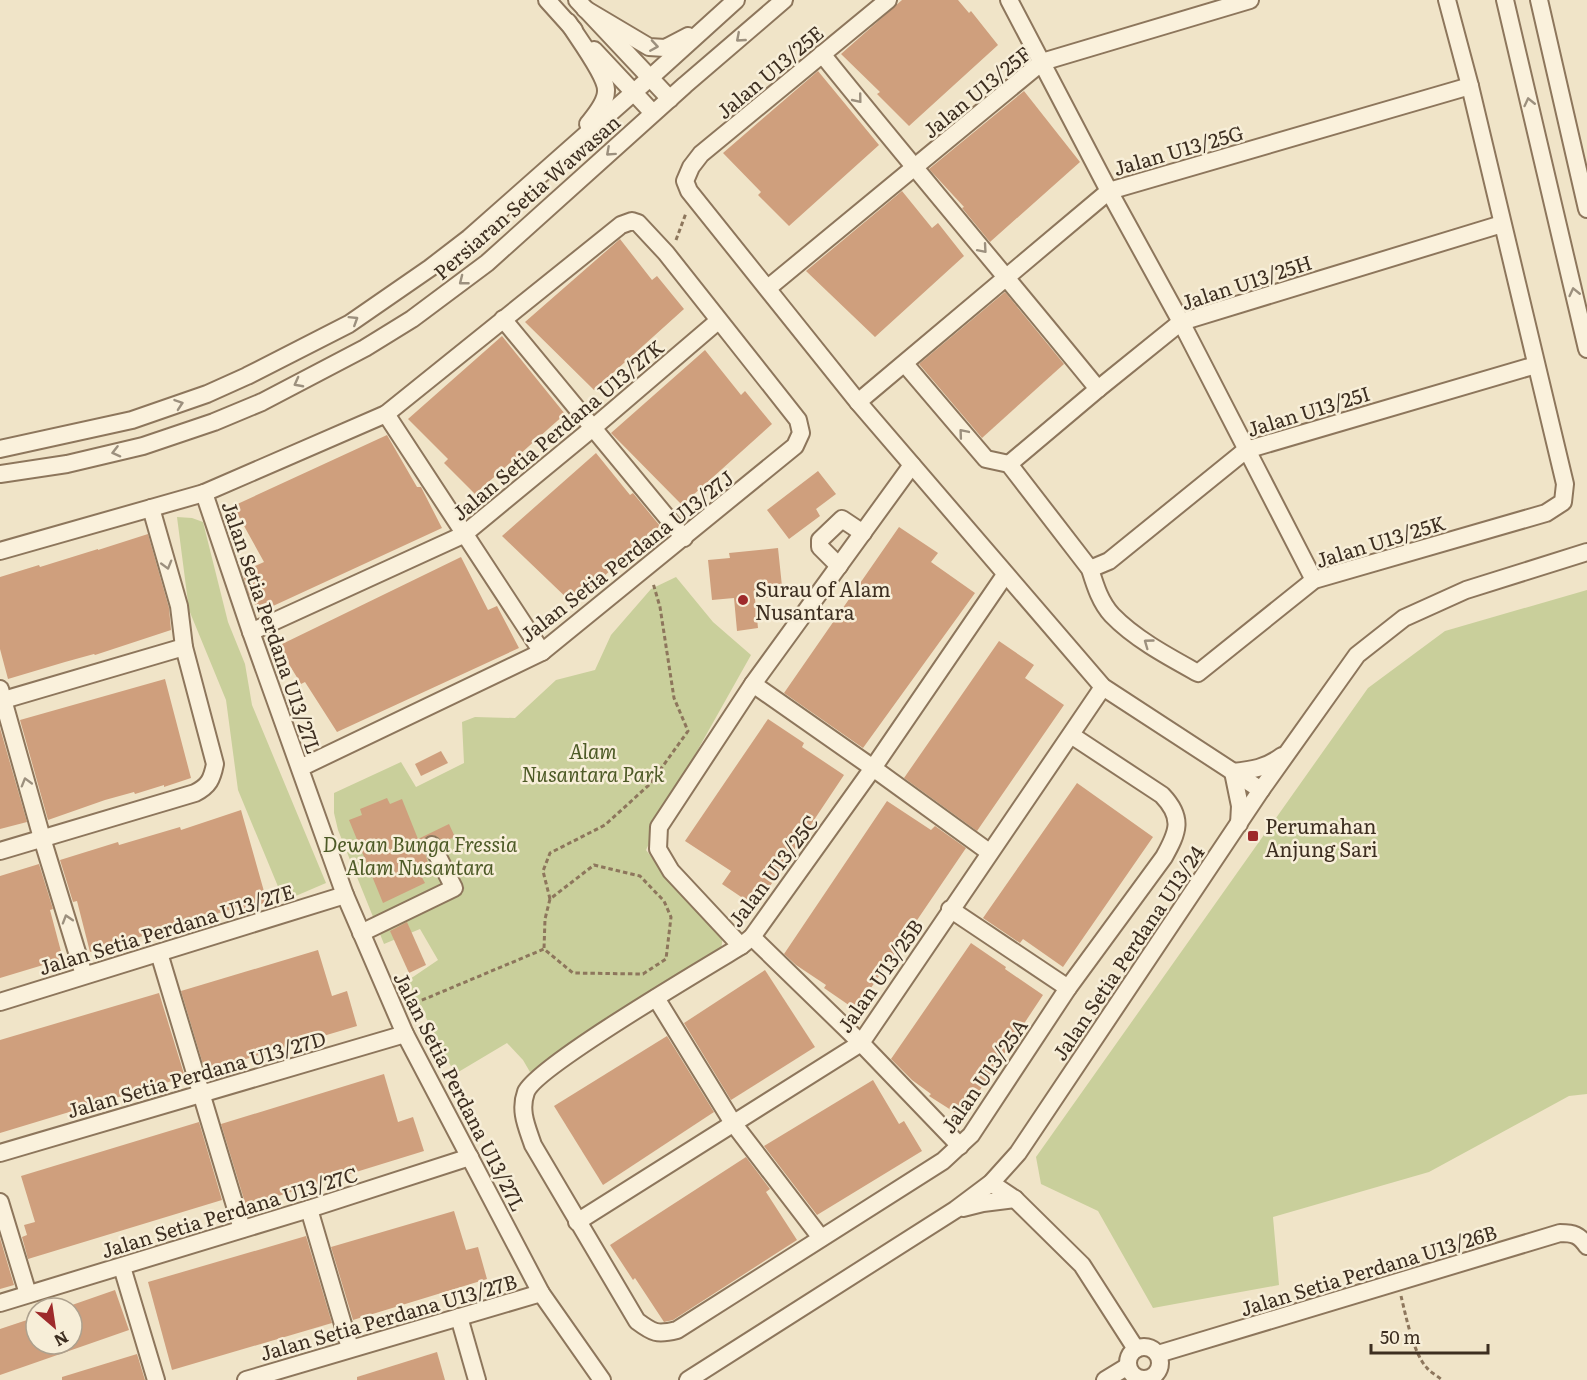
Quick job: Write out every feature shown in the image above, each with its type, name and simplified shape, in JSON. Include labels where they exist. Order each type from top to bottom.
[{"type":"street","points":[[547,0],[653,113]]},
{"type":"street","name":"Persiaran Setia Wawasan","points":[[0,449],[132,420],[207,394],[349,324],[421,275],[469,238],[736,0]]},
{"type":"street","name":"Persiaran Setia Wawasan","points":[[0,474],[78,462],[143,446],[214,422],[262,402],[365,348],[412,319],[487,263],[653,113],[784,0]]},
{"type":"street","name":"Jalan U13/25E","points":[[687,186],[691,167],[701,154],[888,0]]},
{"type":"street","points":[[1009,0],[1181,322],[1314,580]]},
{"type":"street","name":"Jalan U13/25F","points":[[768,288],[1042,63],[1250,0]]},
{"type":"street","points":[[1447,0],[1470,86],[1536,365]]},
{"type":"street","points":[[1505,0],[1587,349]]},
{"type":"street","points":[[1539,0],[1587,209]]},
{"type":"street","points":[[581,4],[649,47],[665,48],[706,26]]},
{"type":"street","points":[[581,4],[670,99]]},
{"type":"street","points":[[554,162],[597,114],[606,94],[606,82],[568,22]]},
{"type":"street","points":[[822,54],[1098,389]]},
{"type":"street","name":"Jalan U13/25G","points":[[858,402],[1109,191],[1470,86]]},
{"type":"street","points":[[687,186],[858,402],[1102,687],[1261,790]]},
{"type":"street","name":"Jalan Setia Perdana U13/27L","points":[[602,1380],[541,1293],[395,1012],[345,895],[204,493],[386,414],[626,222],[632,221],[643,227],[666,253],[798,420],[801,433]]},
{"type":"street","name":"Jalan U13/25H","points":[[1009,465],[1181,322],[1502,224]]},
{"type":"street","points":[[503,319],[684,538]]},
{"type":"street","name":"Jalan Setia Perdana U13/27K","points":[[251,632],[463,535],[718,321]]},
{"type":"street","points":[[905,364],[986,459],[1009,465],[1090,569]]},
{"type":"street","name":"Jalan U13/25I","points":[[1090,569],[1109,561],[1246,450],[1536,365]]},
{"type":"street","name":"Jalan U13/25K","points":[[1090,569],[1096,590],[1112,615],[1150,646],[1198,673],[1314,580],[1546,513],[1563,502],[1565,484],[1536,365]]},
{"type":"street","points":[[386,414],[463,535],[542,652]]},
{"type":"street","name":"Jalan Setia Perdana U13/27J","points":[[300,768],[542,652],[795,446],[801,433]]},
{"type":"street","points":[[912,465],[753,684],[673,804],[659,827],[658,849],[671,871],[861,1043],[960,1146]]},
{"type":"street","points":[[0,551],[204,493]]},
{"type":"street","points":[[0,851],[195,793],[205,788],[212,779],[215,764],[184,647],[179,606],[151,508]]},
{"type":"street","points":[[839,566],[820,547],[820,540],[842,519],[863,533]]},
{"type":"street","name":"Jalan Setia Perdana U13/24","points":[[688,1380],[956,1209],[991,1184],[1018,1153],[1261,790],[1357,655],[1404,618],[1466,590],[1587,552]]},
{"type":"street","name":"Jalan U13/25C","points":[[577,1222],[533,1145],[522,1115],[527,1090],[555,1064],[747,941],[873,768],[1005,575]]},
{"type":"street","points":[[84,975],[1,697],[184,647]]},
{"type":"street","points":[[753,684],[989,852]]},
{"type":"street","name":"Jalan U13/25B","points":[[577,1222],[861,1043],[1102,687]]},
{"type":"street","name":"Jalan U13/25A","points":[[577,1222],[636,1321],[649,1330],[661,1334],[677,1330],[943,1161],[960,1146],[971,1135],[1068,988],[1164,857],[1174,838],[1177,818],[1172,805],[1162,795],[1071,735]]},
{"type":"street","points":[[1233,772],[1256,770],[1288,752]]},
{"type":"street","points":[[1233,772],[1240,806],[1239,824]]},
{"type":"street","points":[[362,933],[454,888],[432,845]]},
{"type":"street","name":"Jalan Setia Perdana U13/27E","points":[[0,1002],[345,895]]},
{"type":"street","points":[[950,909],[1068,988]]},
{"type":"street","points":[[159,953],[242,1228]]},
{"type":"street","points":[[656,998],[733,1123],[821,1238]]},
{"type":"street","name":"Jalan Setia Perdana U13/27D","points":[[0,1153],[405,1034]]},
{"type":"street","points":[[1015,1199],[1011,1184],[1018,1153]]},
{"type":"street","name":"Jalan Setia Perdana U13/27C","points":[[0,1303],[309,1209],[470,1157]]},
{"type":"street","points":[[991,1184],[1015,1199],[1082,1265],[1136,1349]]},
{"type":"street","points":[[956,1209],[1015,1199]]},
{"type":"street","points":[[0,1202],[28,1294]]},
{"type":"street","points":[[309,1209],[351,1348]]},
{"type":"street","name":"Jalan Setia Perdana U13/26B","points":[[1158,1354],[1560,1233],[1572,1233],[1587,1246]]},
{"type":"street","points":[[122,1267],[156,1380]]},
{"type":"street","name":"Jalan Setia Perdana U13/27B","points":[[246,1380],[541,1293]]},
{"type":"street","points":[[459,1317],[477,1380]]},
{"type":"street","points":[[1145,1346],[1158,1354],[1160,1363],[1154,1378],[1138,1378],[1128,1366],[1129,1356],[1136,1349],[1145,1346]]},
{"type":"street","points":[[1105,1380],[1128,1366]]},
{"type":"path","points":[[666,253],[679,236],[686,217],[687,186]]},
{"type":"path","points":[[544,949],[545,919],[550,899],[543,871],[550,853],[605,825],[650,784],[688,730],[674,698],[660,607],[648,567]]},
{"type":"path","points":[[544,949],[573,973],[643,974],[666,959],[671,917],[664,901],[640,876],[594,865],[550,899]]},
{"type":"path","points":[[395,1012],[544,949]]},
{"type":"path","points":[[1397,1282],[1408,1325],[1422,1361],[1428,1370],[1442,1380]]},
{"type":"green space","points":[[177,517],[192,518],[203,522],[228,622],[245,664],[252,705],[326,883],[284,901],[238,790],[226,700],[189,610]]},
{"type":"green space","name":"Alam Nusantara Park","points":[[676,577],[713,622],[751,655],[669,801],[646,850],[662,871],[724,927],[721,951],[530,1072],[523,1060],[507,1043],[455,1074],[407,981],[438,960],[420,929],[384,944],[338,830],[334,813],[334,793],[401,762],[416,787],[464,763],[462,722],[475,717],[515,718],[556,680],[595,670],[611,635],[651,589]]},
{"type":"green space","points":[[1587,590],[1587,1094],[1569,1096],[1429,1172],[1273,1217],[1279,1285],[1153,1308],[1098,1211],[1041,1184],[1036,1157],[1368,688],[1445,631]]},
{"type":"building","points":[[902,0],[958,0],[969,13],[971,11],[998,45],[909,126],[877,94],[880,92],[841,54]]},
{"type":"building","points":[[818,71],[879,145],[789,226],[758,195],[761,192],[723,153]]},
{"type":"building","points":[[1024,91],[1080,162],[990,242],[962,208],[964,207],[929,169]]},
{"type":"building","points":[[902,191],[932,228],[938,223],[964,256],[875,337],[806,271]]},
{"type":"building","points":[[620,239],[652,280],[657,276],[684,309],[594,390],[525,322]]},
{"type":"building","points":[[1005,292],[1064,364],[982,438],[919,364]]},
{"type":"building","points":[[502,336],[565,414],[475,494],[444,463],[448,459],[408,419]]},
{"type":"building","points":[[705,350],[741,395],[745,391],[772,424],[682,505],[611,433]]},
{"type":"building","points":[[387,435],[417,487],[421,487],[442,528],[260,612],[249,595],[242,572],[264,562],[233,506]]},
{"type":"building","points":[[596,453],[630,495],[633,493],[660,526],[573,604],[502,536]]},
{"type":"building","points":[[818,471],[836,494],[816,509],[820,516],[789,539],[767,510]]},
{"type":"building","points":[[899,527],[938,553],[931,562],[975,593],[863,748],[784,693]]},
{"type":"building","points":[[148,534],[169,608],[171,630],[95,655],[8,679],[0,649],[0,577]]},
{"type":"building","points":[[778,548],[783,596],[755,599],[758,628],[737,631],[734,598],[712,600],[708,560],[730,558],[729,553]]},
{"type":"building","points":[[461,557],[488,610],[497,606],[519,648],[337,732],[305,682],[301,684],[278,646]]},
{"type":"building","points":[[999,641],[1034,665],[1025,678],[1064,705],[977,831],[904,778]]},
{"type":"building","points":[[165,679],[191,778],[164,787],[164,785],[105,800],[48,820],[20,720]]},
{"type":"building","points":[[768,719],[804,743],[802,747],[844,775],[756,907],[722,884],[731,871],[685,841]]},
{"type":"building","points":[[0,728],[27,822],[0,829]]},
{"type":"building","points":[[441,751],[448,763],[421,776],[415,764]]},
{"type":"building","points":[[1077,783],[1153,837],[1063,967],[1023,939],[1020,943],[983,918]]},
{"type":"building","points":[[387,798],[390,804],[402,799],[418,839],[449,824],[455,837],[442,842],[433,835],[424,839],[422,845],[430,868],[419,872],[425,883],[383,903],[349,820],[362,815],[360,809]]},
{"type":"building","points":[[887,801],[931,830],[935,826],[966,848],[856,1010],[824,988],[826,985],[784,954]]},
{"type":"building","points":[[241,810],[267,902],[240,911],[239,907],[90,952],[77,901],[73,902],[60,860],[118,842],[119,845],[180,827],[181,830]]},
{"type":"building","points":[[39,864],[53,909],[50,910],[63,959],[0,978],[0,876]]},
{"type":"building","points":[[407,922],[426,965],[409,973],[390,931]]},
{"type":"building","points":[[971,943],[1043,995],[962,1117],[929,1096],[931,1094],[912,1080],[891,1059]]},
{"type":"building","points":[[318,950],[332,996],[347,991],[357,1026],[205,1071],[181,991]]},
{"type":"building","points":[[765,970],[815,1047],[731,1100],[684,1023]]},
{"type":"building","points":[[159,993],[185,1077],[0,1133],[0,1040]]},
{"type":"building","points":[[667,1036],[714,1112],[603,1185],[554,1106]]},
{"type":"building","points":[[384,1074],[398,1122],[413,1117],[424,1151],[246,1206],[221,1124]]},
{"type":"building","points":[[873,1080],[899,1124],[904,1121],[922,1151],[817,1215],[764,1146]]},
{"type":"building","points":[[199,1122],[222,1200],[28,1259],[22,1237],[27,1235],[24,1225],[35,1222],[21,1176]]},
{"type":"building","points":[[746,1157],[770,1189],[766,1192],[797,1240],[673,1320],[664,1322],[610,1245]]},
{"type":"building","points":[[454,1211],[466,1250],[478,1247],[487,1279],[353,1320],[331,1247]]},
{"type":"building","points":[[306,1236],[332,1323],[172,1370],[148,1282]]},
{"type":"building","points":[[0,1238],[14,1285],[0,1289]]},
{"type":"building","points":[[115,1290],[129,1330],[84,1346],[84,1301]]},
{"type":"building","points":[[24,1321],[24,1356],[54,1356],[0,1375],[0,1329]]},
{"type":"building","points":[[437,1352],[445,1380],[357,1380],[357,1377]]},
{"type":"building","points":[[137,1354],[145,1380],[62,1380],[62,1377]]},
{"type":"place","name":"Surau of Alam Nusantara","points":[[743,600]]},
{"type":"place","name":"Perumahan Anjung Sari","points":[[1253,836]]},
{"type":"park label","name":"Dewan Bunga Fressia Alam Nusantara","points":[[420,854]]}]
